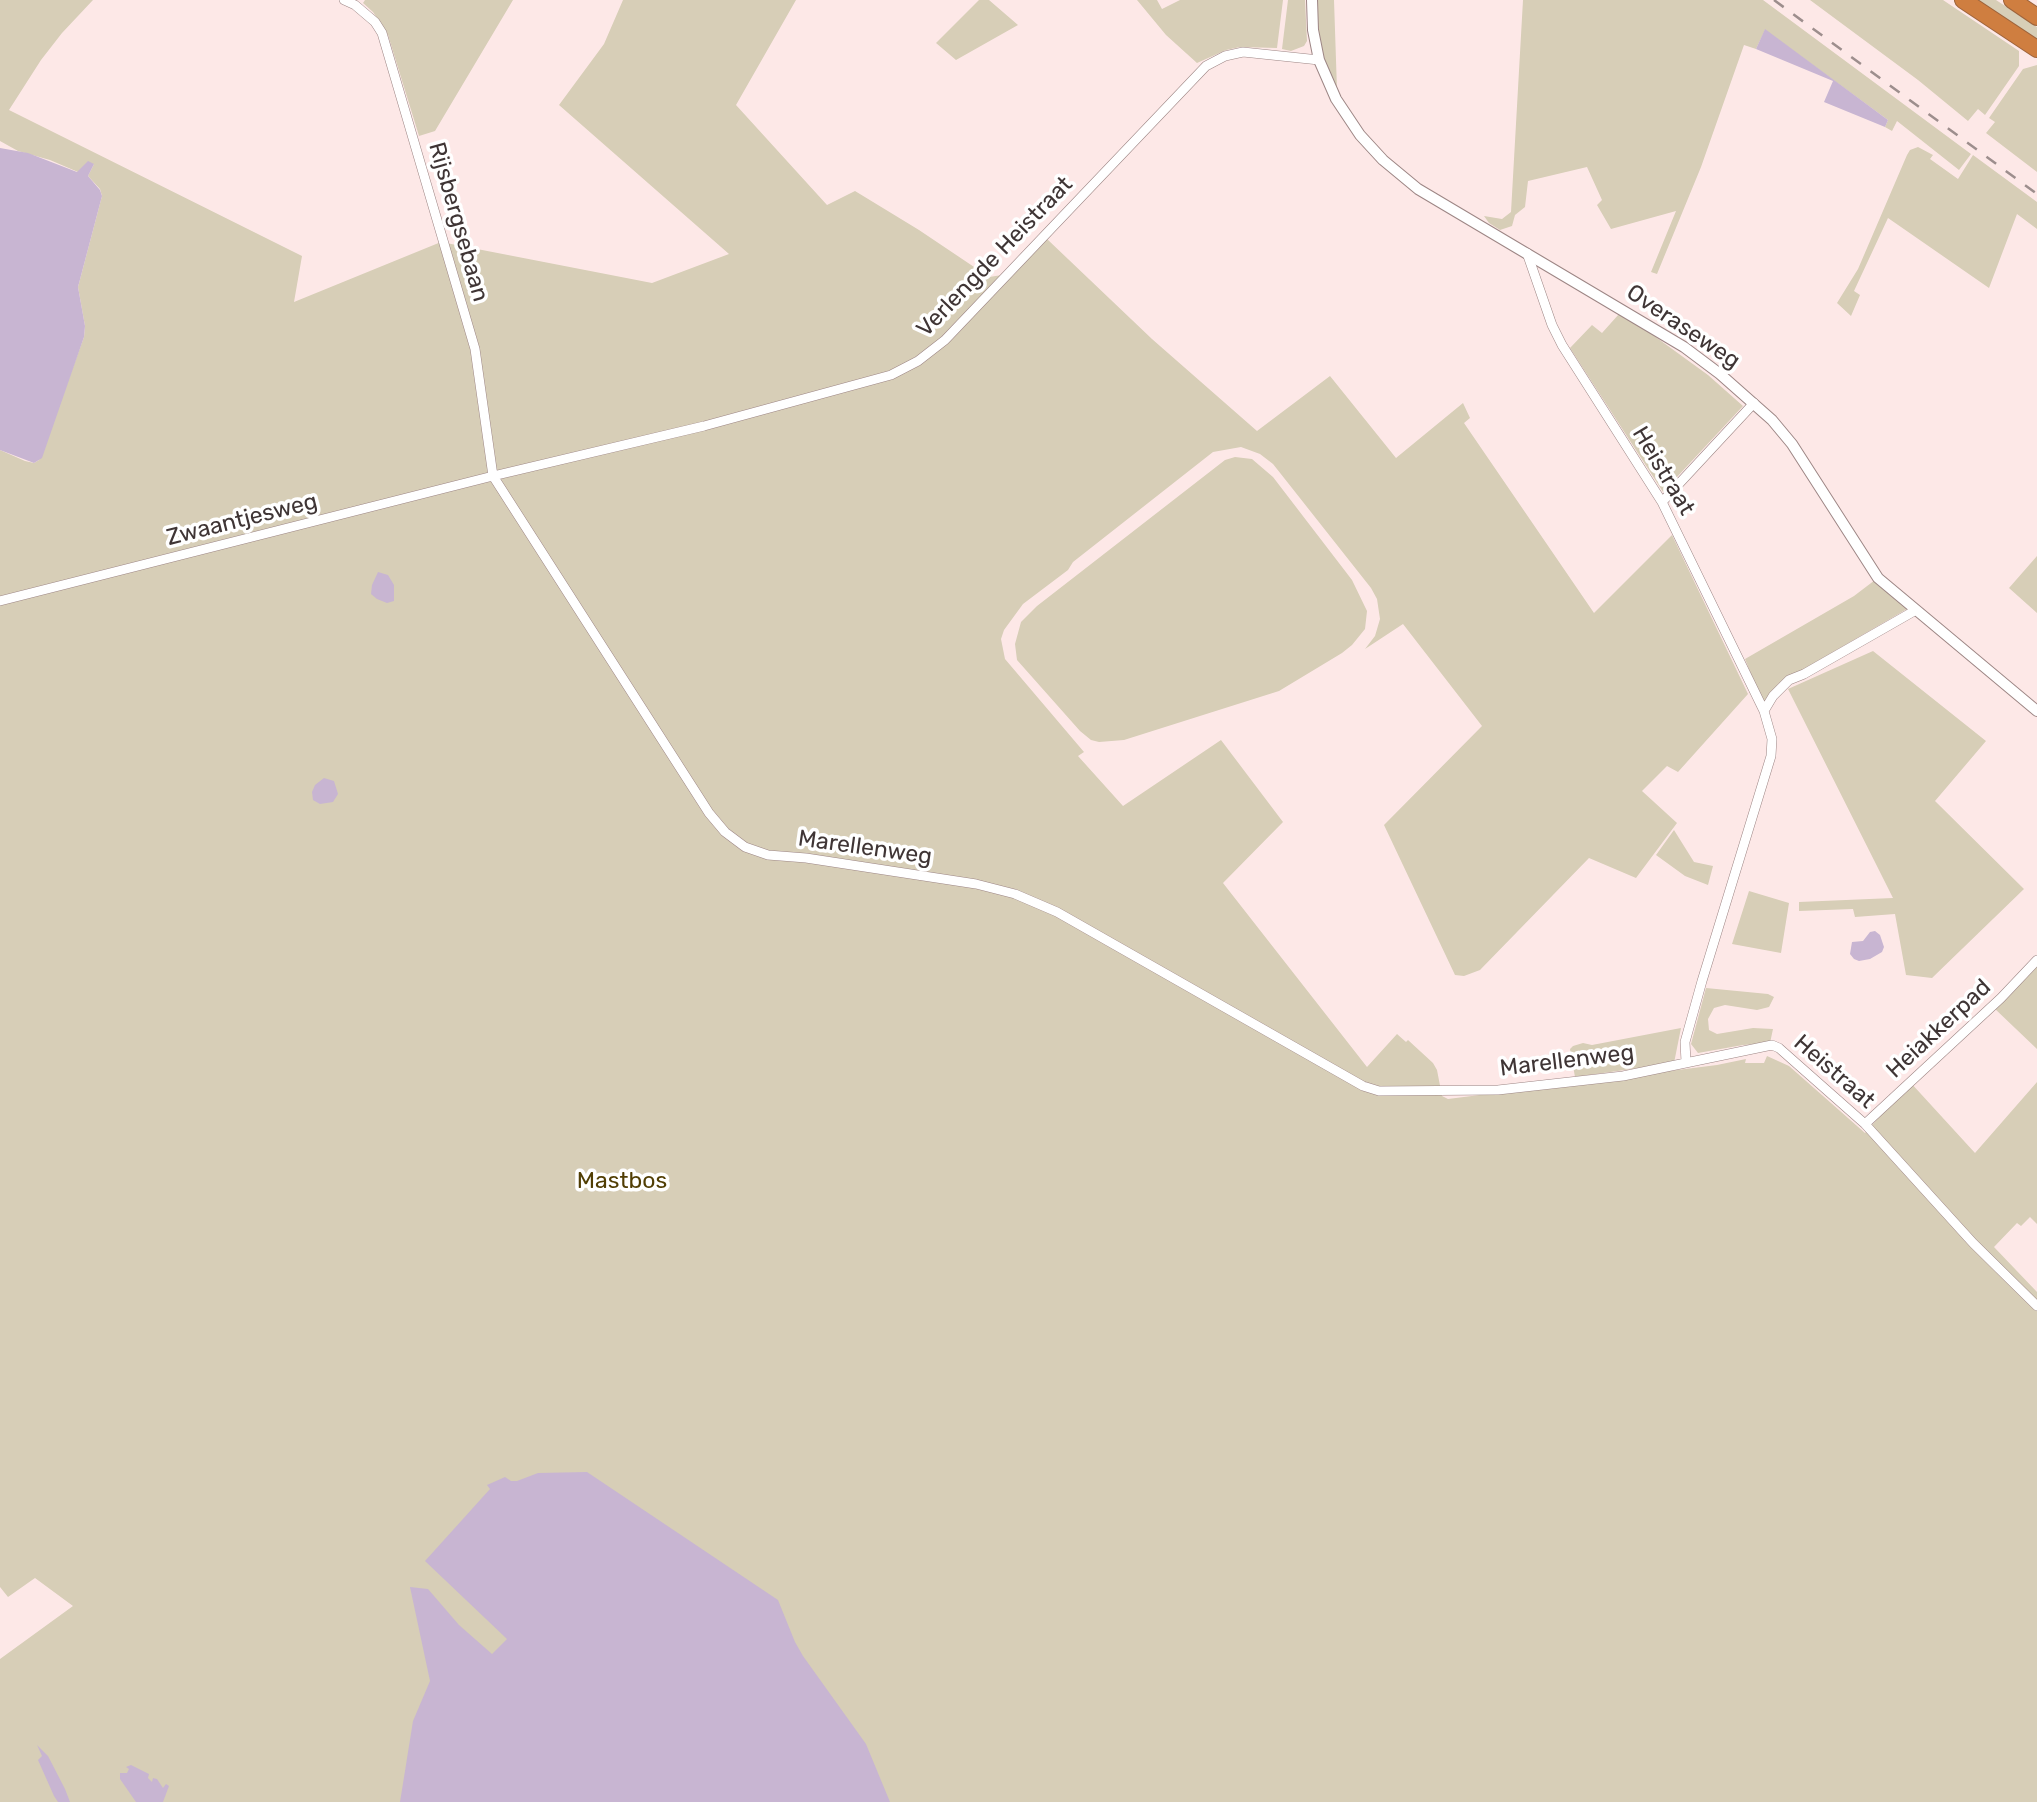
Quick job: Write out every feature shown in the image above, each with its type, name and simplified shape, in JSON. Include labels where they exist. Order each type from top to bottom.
[{"type":"highway","points":[[1963,0],[2037,49]]},
{"type":"highway","points":[[2012,0],[2037,17]]},
{"type":"street","name":"Rijsbergsebaan","points":[[344,0],[355,5],[375,22],[382,33],[475,349],[493,475]]},
{"type":"street","name":"Overaseweg","points":[[1312,0],[1313,30],[1319,60],[1336,99],[1360,135],[1383,160],[1418,188],[1684,347],[1754,403],[1799,453],[1878,578],[2037,710]]},
{"type":"street","name":"Verlengde Heistraat","points":[[493,475],[704,426],[891,375],[918,361],[945,340],[1206,66],[1225,56],[1243,52],[1319,60]]},
{"type":"street","name":"Heistraat","points":[[1527,253],[1552,325],[1562,345],[1662,502],[1764,711],[1772,739],[1771,756],[1685,1042],[1686,1062],[1772,1045],[1779,1048],[1865,1124],[1973,1243],[2037,1306]]},
{"type":"street","points":[[1662,502],[1754,403]]},
{"type":"street","name":"Zwaantjesweg","points":[[0,601],[493,475]]},
{"type":"street","name":"Marellenweg","points":[[493,475],[709,813],[725,832],[746,847],[768,855],[963,882],[1015,894],[1056,912],[1363,1086],[1379,1091],[1498,1090],[1623,1076],[1686,1062]]},
{"type":"street","points":[[1764,711],[1773,696],[1789,680],[1916,610]]},
{"type":"street","name":"Heiakkerpad","points":[[1865,1124],[2001,998],[2037,960]]},
{"type":"green space","name":"Mastbos","points":[[0,0],[93,0],[41,60],[9,110],[302,256],[294,302],[441,242],[652,283],[729,254],[559,105],[604,44],[623,0],[796,0],[736,105],[827,205],[855,191],[989,277],[1009,274],[1047,239],[1152,339],[1257,431],[1330,376],[1396,458],[1463,403],[1470,418],[1464,423],[1594,613],[1672,535],[1748,694],[1678,772],[1667,766],[1642,791],[1677,823],[1636,878],[1589,858],[1480,970],[1464,976],[1455,975],[1384,825],[1482,726],[1403,624],[1365,649],[1375,636],[1380,619],[1377,599],[1273,464],[1260,454],[1241,447],[1213,452],[1023,604],[1004,630],[1001,639],[1005,659],[1084,752],[1078,756],[1123,806],[1221,740],[1283,822],[1223,883],[1367,1067],[1397,1034],[1406,1042],[1408,1040],[1433,1063],[1442,1096],[1448,1099],[1746,1059],[1745,1063],[1764,1063],[1767,1056],[1789,1066],[1865,1133],[1910,1082],[1975,1153],[2037,1082],[2037,1224],[2030,1217],[2021,1226],[2017,1223],[1994,1247],[2037,1292],[2037,1802],[0,1802],[0,1659],[73,1606],[35,1578],[8,1597],[0,1587],[0,450],[25,461],[34,463],[39,460],[84,337],[85,326],[78,287],[102,196],[100,189],[88,176],[94,164],[78,172],[18,151],[0,141]]},
{"type":"green space","points":[[365,0],[513,0],[435,131],[419,136],[388,35],[373,12],[363,3]]},
{"type":"green space","points":[[979,0],[989,0],[1018,25],[956,60],[936,43]]},
{"type":"green space","points":[[1137,0],[1157,0],[1162,9],[1180,0],[1283,0],[1277,48],[1240,47],[1197,63],[1166,35]]},
{"type":"green space","points":[[1288,0],[1305,0],[1307,41],[1304,46],[1291,51],[1282,49]]},
{"type":"green space","points":[[1317,0],[1334,0],[1337,90],[1322,57],[1318,40]]},
{"type":"green space","points":[[1523,0],[1763,0],[1971,154],[1959,170],[1897,121],[1892,131],[1885,127],[1888,120],[1765,30],[1756,49],[1744,45],[1701,167],[1657,274],[1651,272],[1676,211],[1611,229],[1597,205],[1602,200],[1587,167],[1528,181],[1525,207],[1515,215],[1512,226],[1500,230],[1484,216],[1502,219],[1511,212]]},
{"type":"green space","points":[[1810,0],[1943,0],[2019,51],[2019,66],[1985,115],[1978,109],[1968,121],[1918,80]]},
{"type":"green space","points":[[1976,0],[1996,0],[2037,27],[2037,41]]},
{"type":"green space","points":[[2037,65],[2037,172],[1986,133],[1995,122],[1989,118],[2023,69]]},
{"type":"green space","points":[[1918,147],[1933,155],[1930,159],[1958,179],[1973,155],[2037,202],[2037,229],[2017,214],[1989,288],[1888,218],[1854,291],[1860,295],[1851,316],[1837,303],[1858,269],[1907,155],[1910,150]]},
{"type":"green space","points":[[1619,314],[1708,375],[1743,406],[1663,492],[1570,348],[1592,325],[1602,333]]},
{"type":"green space","points":[[1235,457],[1252,459],[1273,477],[1352,580],[1367,611],[1365,629],[1342,653],[1279,691],[1124,740],[1091,740],[1017,660],[1015,644],[1021,622],[1037,606],[1225,460]]},
{"type":"green space","points":[[2037,556],[2037,613],[2009,588]]},
{"type":"green space","points":[[1875,580],[1907,609],[1778,684],[1764,706],[1745,659],[1854,596]]},
{"type":"green space","points":[[1873,651],[1986,741],[1935,801],[2024,889],[1932,978],[1906,975],[1895,914],[1855,917],[1853,909],[1799,911],[1799,902],[1893,898],[1788,689]]},
{"type":"green space","points":[[1674,830],[1694,862],[1713,866],[1708,885],[1685,876],[1656,855]]},
{"type":"green space","points":[[1749,891],[1789,903],[1781,953],[1732,944]]},
{"type":"green space","points":[[2037,963],[2037,1049],[1994,1008]]},
{"type":"green space","points":[[1706,988],[1768,994],[1774,997],[1769,1007],[1757,1010],[1725,1005],[1714,1008],[1708,1019],[1709,1030],[1717,1034],[1753,1028],[1773,1029],[1770,1043],[1698,1053],[1691,1044]]},
{"type":"green space","points":[[1681,1028],[1674,1063],[1575,1077],[1570,1049],[1573,1046],[1583,1043],[1592,1045]]},
{"type":"shaded area","points":[[1765,29],[1888,120],[1885,127],[1824,102],[1833,81],[1756,49]]},
{"type":"shaded area","points":[[0,148],[28,153],[77,172],[88,161],[94,164],[88,176],[102,196],[78,287],[85,326],[84,337],[42,458],[34,463],[0,450]]},
{"type":"shaded area","points":[[378,572],[388,575],[394,585],[394,601],[387,603],[371,594]]},
{"type":"shaded area","points":[[324,778],[334,781],[338,794],[333,802],[320,804],[313,800],[312,792],[315,785]]},
{"type":"shaded area","points":[[1875,931],[1880,935],[1884,947],[1882,952],[1870,959],[1854,959],[1850,954],[1852,942],[1863,941],[1870,932]]},
{"type":"shaded area","points":[[587,1472],[778,1600],[803,1656],[866,1744],[890,1802],[400,1802],[413,1721],[430,1681],[410,1587],[428,1589],[459,1625],[492,1654],[507,1639],[425,1561],[490,1489],[487,1485],[505,1477],[517,1481],[538,1473]]},
{"type":"shaded area","points":[[37,1745],[48,1756],[70,1802],[58,1802],[54,1796],[38,1760],[42,1756]]},
{"type":"shaded area","points":[[131,1765],[149,1774],[148,1778],[152,1782],[153,1778],[157,1779],[163,1788],[166,1784],[169,1786],[163,1802],[136,1802],[120,1779],[120,1773],[127,1773],[129,1769],[126,1767]]},
{"type":"railway","points":[[1774,0],[2037,194]]}]
